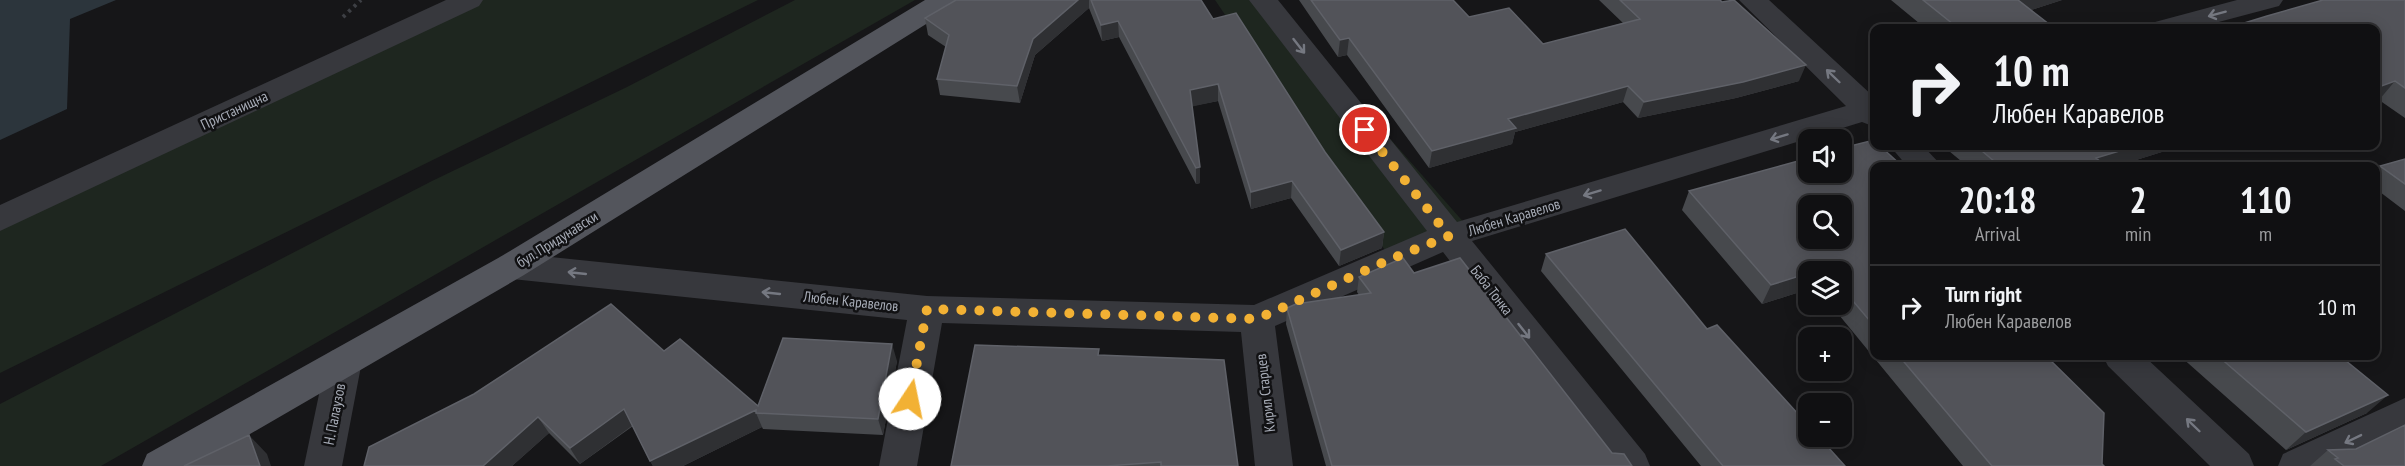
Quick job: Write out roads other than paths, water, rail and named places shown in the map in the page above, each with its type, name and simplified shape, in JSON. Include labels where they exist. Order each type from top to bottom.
[{"type":"main road","name":"бул. Придунавски","points":[[161,466],[512,266],[945,0]]},
{"type":"street","name":"Пристанищна","points":[[0,219],[469,0]]},
{"type":"street","name":"Баба Тонка","points":[[1263,0],[1631,466]]},
{"type":"street","points":[[1753,0],[1870,108]]},
{"type":"street","points":[[2180,24],[2269,0]]},
{"type":"street","name":"Любен Каравелов","points":[[512,266],[927,309],[1257,319],[1391,259],[1449,236],[1870,112]]},
{"type":"street","points":[[1909,150],[1922,162]]},
{"type":"street","points":[[898,466],[927,309]]},
{"type":"street","name":"Кирил Старцев","points":[[1257,319],[1274,466]]},
{"type":"street","points":[[2125,360],[2235,466]]},
{"type":"street","name":"Н. Палаузов","points":[[323,466],[344,361]]},
{"type":"street","points":[[2298,466],[2405,412]]}]
